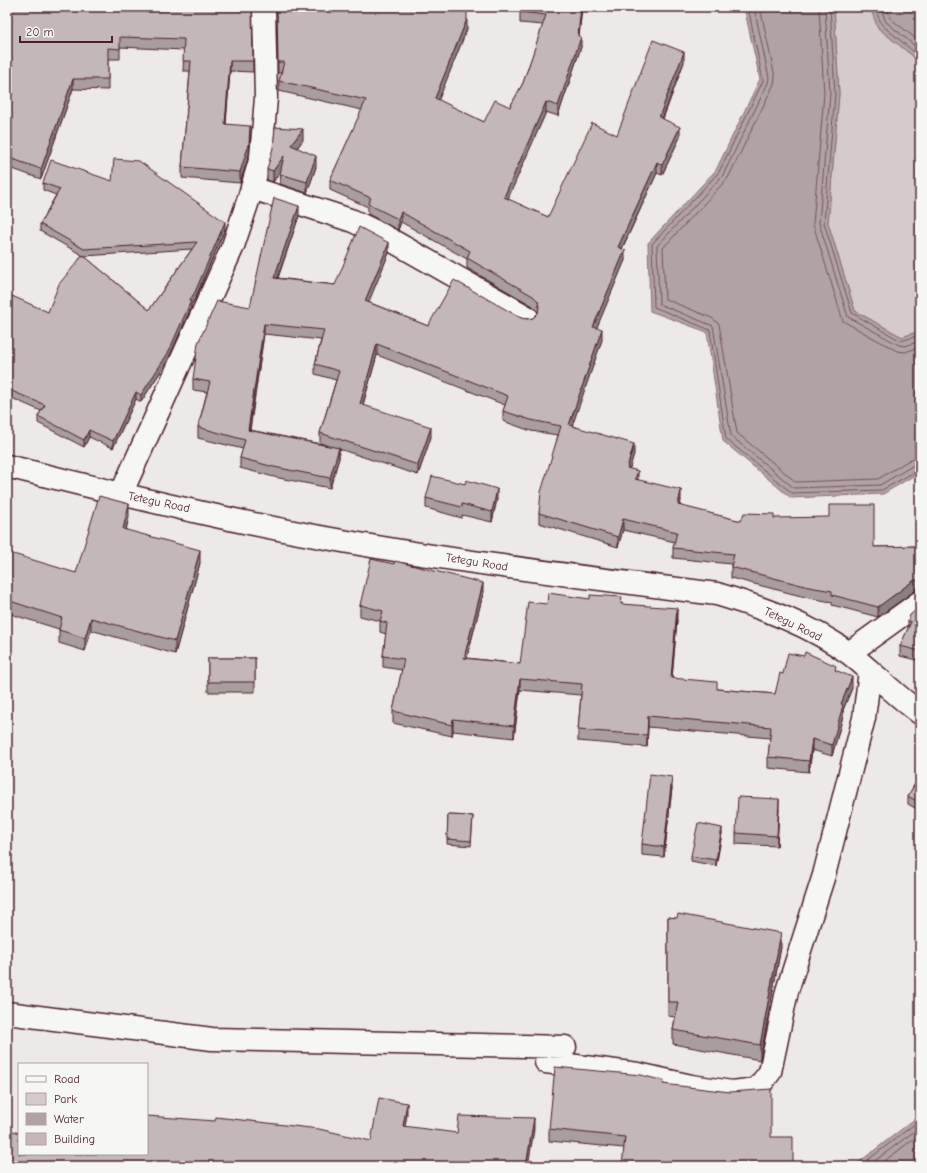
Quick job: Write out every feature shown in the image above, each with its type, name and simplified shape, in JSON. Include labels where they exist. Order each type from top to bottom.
[{"type":"street","points":[[121,494],[233,246],[252,188],[261,157],[266,98],[264,7]]},
{"type":"street","points":[[252,188],[353,221],[382,235],[527,317]]},
{"type":"street","name":"Tetegu Road","points":[[7,466],[121,494],[315,536],[484,563],[717,594],[754,606],[804,627],[849,653],[920,713]]},
{"type":"street","points":[[849,653],[920,602]]},
{"type":"street","points":[[546,1062],[638,1074],[691,1086],[732,1092],[757,1089],[770,1072],[787,991],[824,875],[864,718],[870,671]]},
{"type":"street","points":[[7,1013],[212,1039],[565,1047]]},
{"type":"green space","points":[[834,7],[870,7],[878,28],[920,62],[920,331],[902,337],[855,311],[828,223],[839,94]]},
{"type":"water","points":[[744,7],[834,7],[839,94],[828,223],[855,311],[902,337],[920,331],[920,472],[883,494],[791,498],[723,441],[707,332],[650,311],[648,243],[716,170],[760,79]]},
{"type":"water","points":[[870,7],[920,7],[920,62],[878,28]]},
{"type":"water","points":[[920,1115],[920,1166],[854,1166]]},
{"type":"building","points":[[7,7],[252,7],[253,61],[230,61],[225,124],[250,126],[249,144],[240,172],[182,167],[191,61],[183,61],[184,39],[120,37],[120,49],[108,48],[108,79],[73,79],[41,169],[7,157]]},
{"type":"building","points":[[277,7],[467,7],[467,19],[435,98],[484,122],[495,100],[510,107],[523,83],[546,15],[520,12],[520,7],[581,7],[578,36],[581,37],[558,106],[546,102],[504,197],[548,217],[592,123],[617,135],[653,40],[684,52],[659,117],[680,127],[662,165],[657,162],[618,247],[625,250],[593,327],[602,329],[569,425],[634,444],[627,468],[638,471],[635,479],[681,490],[678,505],[741,521],[744,513],[774,514],[774,518],[829,517],[829,505],[874,505],[874,547],[920,546],[920,579],[913,581],[878,607],[832,595],[832,591],[809,587],[731,567],[734,554],[673,548],[677,532],[623,519],[618,537],[539,513],[541,492],[561,426],[531,420],[503,411],[508,396],[377,344],[360,404],[431,427],[418,465],[320,433],[339,371],[315,364],[324,330],[264,324],[248,430],[339,448],[330,478],[274,467],[240,458],[245,440],[198,427],[210,382],[193,379],[198,343],[217,301],[250,307],[274,198],[299,206],[274,278],[335,285],[359,227],[389,243],[365,301],[428,326],[454,280],[521,318],[533,318],[538,313],[538,301],[533,296],[467,258],[470,251],[401,212],[398,219],[368,204],[371,198],[330,180],[366,100],[279,81],[284,62],[278,62]]},
{"type":"building","points":[[275,127],[303,129],[291,145],[316,156],[307,182],[280,174],[284,156],[273,171],[267,169],[273,148]]},
{"type":"building","points":[[114,159],[139,161],[225,222],[195,292],[189,301],[191,301],[168,353],[141,395],[136,392],[113,441],[89,430],[84,440],[38,416],[45,405],[7,389],[7,307],[12,296],[48,312],[59,284],[83,255],[149,310],[197,242],[84,249],[40,224],[60,189],[43,183],[51,160],[112,181]]},
{"type":"building","points":[[432,476],[465,484],[466,480],[497,489],[492,512],[462,504],[462,507],[426,498]]},
{"type":"building","points":[[99,496],[129,504],[123,529],[200,550],[175,641],[91,618],[85,638],[59,630],[62,618],[7,600],[7,561],[10,553],[76,573]]},
{"type":"building","points":[[371,559],[394,564],[395,561],[483,583],[464,658],[520,664],[528,602],[547,604],[548,593],[590,599],[590,595],[622,597],[621,604],[677,608],[671,678],[717,682],[717,689],[775,694],[780,673],[783,674],[788,653],[804,656],[805,652],[836,666],[835,670],[852,677],[841,704],[843,705],[832,745],[812,739],[809,761],[768,757],[771,727],[648,716],[647,735],[578,730],[582,684],[520,679],[514,726],[453,719],[452,725],[393,711],[404,659],[383,656],[387,623],[380,621],[383,611],[360,605]]},
{"type":"building","points":[[920,607],[920,651],[900,646],[911,622],[908,621],[910,615]]},
{"type":"building","points":[[208,658],[255,658],[255,682],[208,682]]},
{"type":"building","points":[[650,774],[672,777],[664,847],[642,844]]},
{"type":"building","points":[[920,775],[920,803],[908,796]]},
{"type":"building","points":[[738,797],[779,799],[777,836],[736,833]]},
{"type":"building","points":[[448,815],[473,816],[471,841],[447,839]]},
{"type":"building","points":[[698,823],[722,828],[716,860],[691,856]]},
{"type":"building","points":[[678,914],[781,933],[760,1045],[673,1030],[678,1002],[668,1002],[668,917],[677,918]]},
{"type":"building","points":[[555,1067],[641,1075],[664,1081],[663,1084],[730,1092],[771,1089],[771,1137],[793,1137],[793,1166],[622,1166],[625,1137],[549,1129]]},
{"type":"building","points":[[379,1098],[407,1103],[403,1126],[457,1133],[459,1116],[534,1118],[526,1166],[7,1166],[7,1129],[18,1133],[18,1155],[148,1155],[148,1116],[215,1121],[216,1117],[319,1129],[371,1141]]}]
